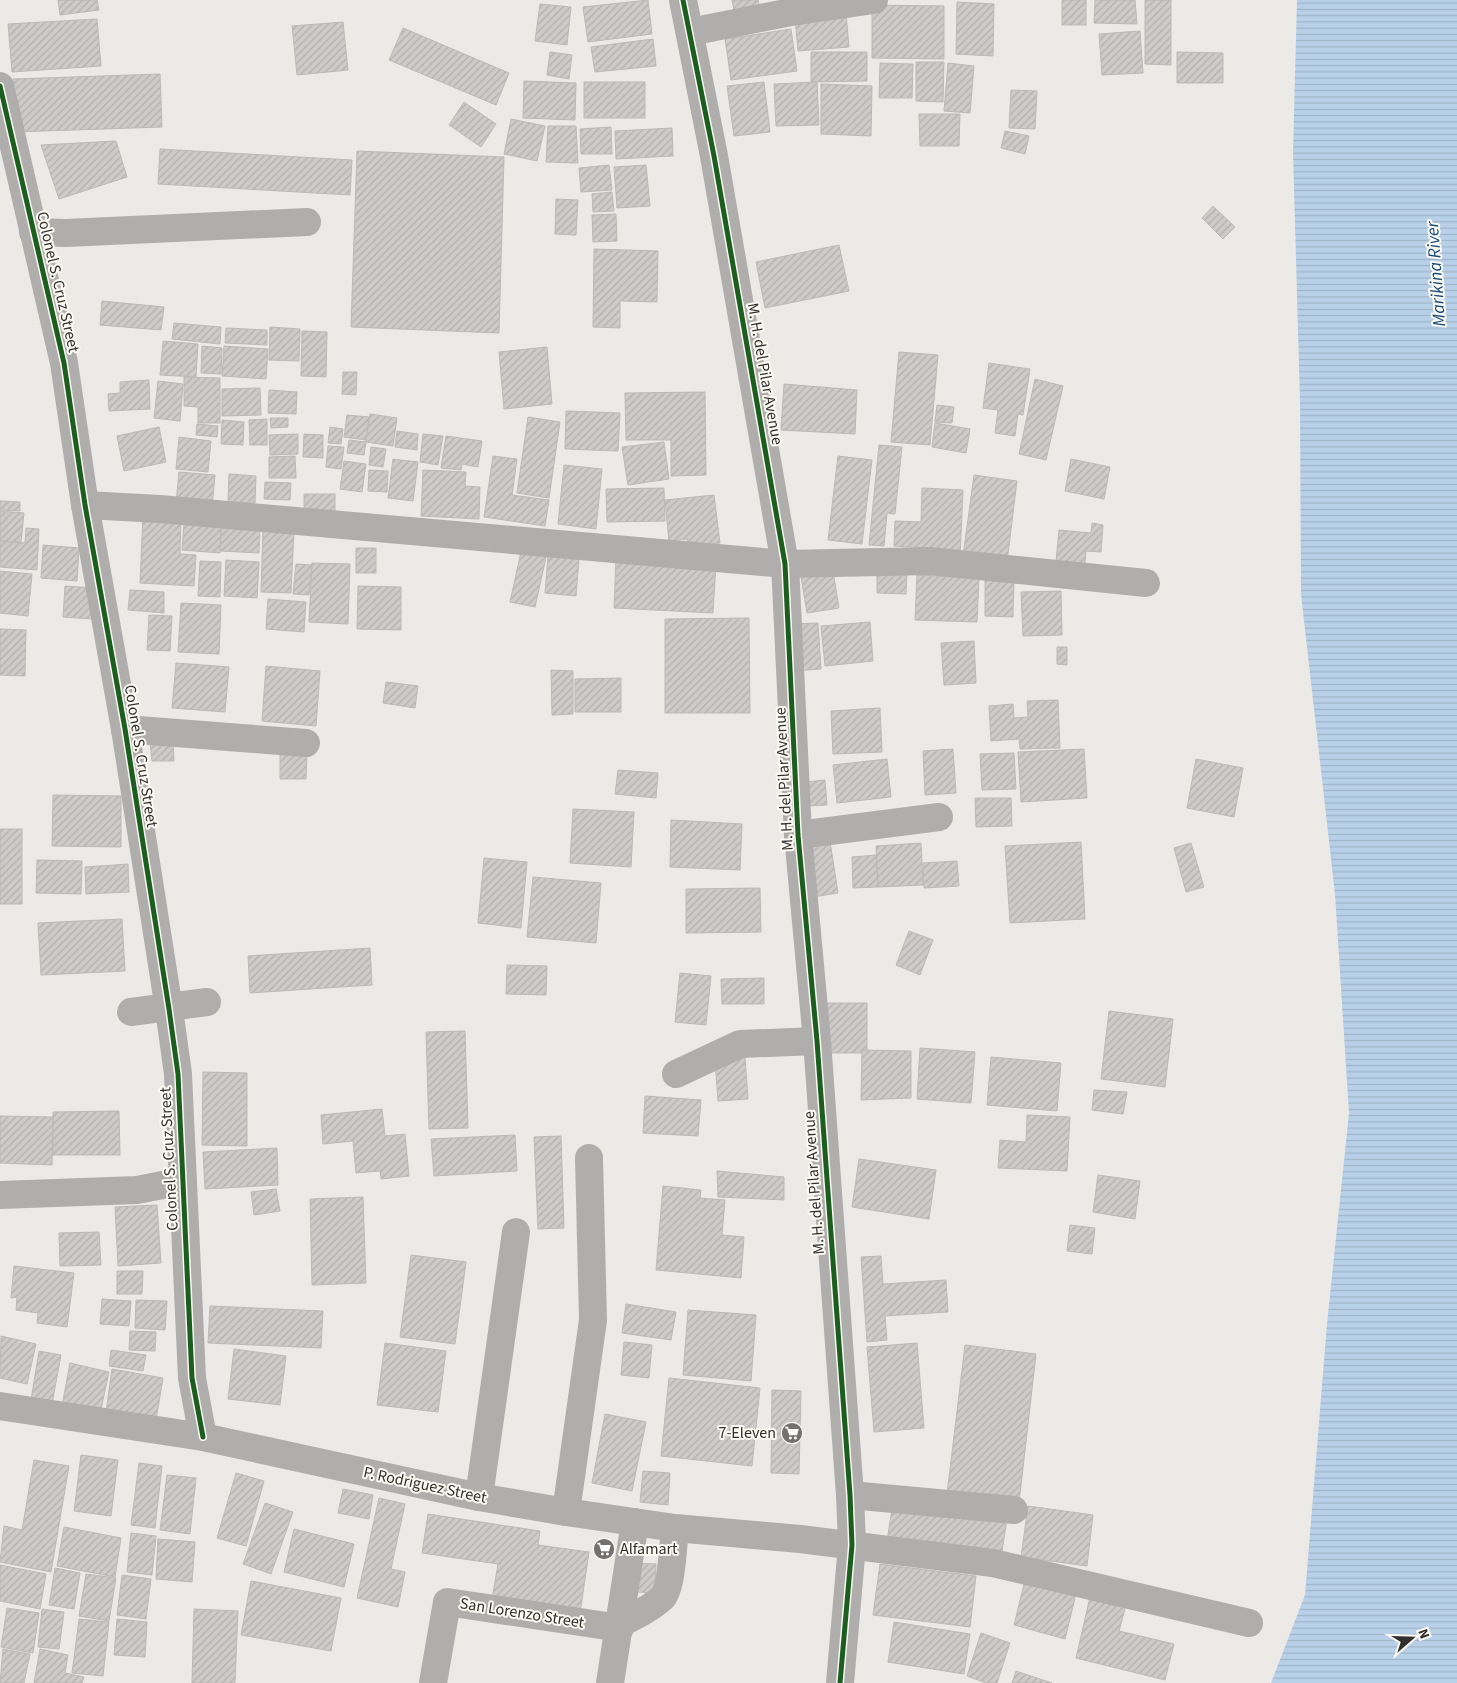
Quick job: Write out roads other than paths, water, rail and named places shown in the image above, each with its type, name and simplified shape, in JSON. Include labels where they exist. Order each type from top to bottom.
[{"type":"street","name":"M. H. del Pilar Avenue","points":[[684,0],[785,564],[798,835],[817,1041],[850,1495],[852,1545],[840,1683]]},
{"type":"street","points":[[690,32],[791,12],[874,0]]},
{"type":"street","name":"Colonel S. Cruz Street","points":[[0,86],[64,363],[85,505],[125,729],[169,1008],[178,1074],[192,1378],[203,1437]]},
{"type":"street","points":[[34,232],[66,233],[307,222]]},
{"type":"street","points":[[85,505],[160,509],[785,564],[930,561],[1146,583]]},
{"type":"street","points":[[125,729],[306,743]]},
{"type":"street","points":[[798,835],[939,817]]},
{"type":"street","points":[[132,1012],[207,1002]]},
{"type":"street","points":[[676,1074],[740,1044],[817,1041]]},
{"type":"street","points":[[566,1512],[592,1320],[589,1158]]},
{"type":"street","points":[[0,1195],[137,1190],[183,1181]]},
{"type":"street","points":[[479,1497],[516,1232]]},
{"type":"street","name":"P. Rodriguez Street","points":[[0,1406],[203,1437],[479,1497],[566,1512],[675,1528],[852,1545],[993,1563],[1249,1623]]},
{"type":"street","points":[[850,1495],[1014,1510]]},
{"type":"street","points":[[610,1683],[635,1522]]},
{"type":"street","points":[[620,1625],[663,1597],[669,1577],[675,1528]]},
{"type":"street","name":"San Lorenzo Street","points":[[433,1683],[447,1602],[620,1625]]},
{"type":"water","name":"Marikina River","points":[[1297,0],[1457,0],[1457,1683],[1271,1683],[1305,1595],[1327,1324],[1349,1113],[1335,894],[1301,594],[1300,402],[1293,152]]},
{"type":"place","name":"7-Eleven","points":[[792,1433]]},
{"type":"place","name":"Alfamart","points":[[604,1549]]}]
